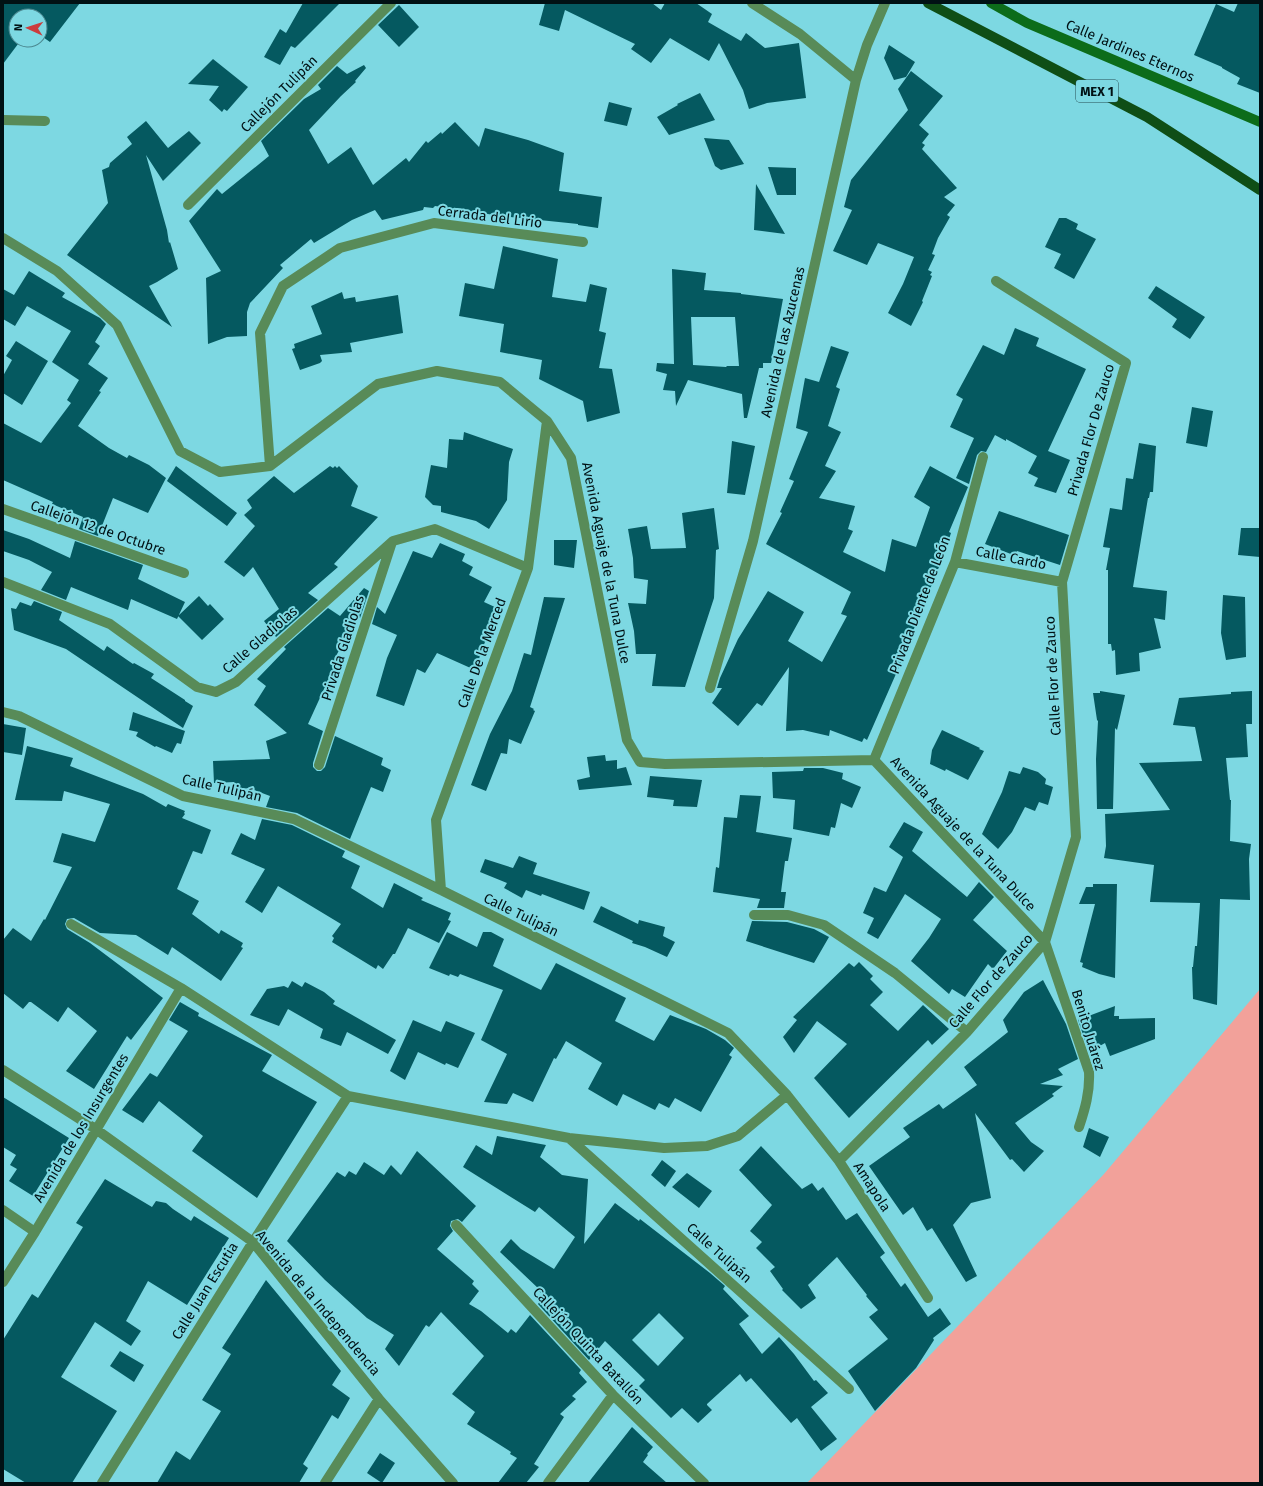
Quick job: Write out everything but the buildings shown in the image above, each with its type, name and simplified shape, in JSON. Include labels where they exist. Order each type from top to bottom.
[{"type":"main road","name":"MEX 1","points":[[928,3],[1147,117],[1260,190]]},
{"type":"street","name":"Callejón Tulipán","points":[[188,205],[391,3]]},
{"type":"street","points":[[752,3],[800,34],[856,80]]},
{"type":"street","name":"Avenida de las Azucenas","points":[[710,688],[753,541],[856,80],[867,45],[885,3]]},
{"type":"street","name":"Calle Jardines Eternos","points":[[991,3],[1027,23],[1260,122]]},
{"type":"street","points":[[3,120],[45,121]]},
{"type":"street","name":"Cerrada del Lirio","points":[[270,466],[260,333],[283,286],[340,248],[434,223],[583,242]]},
{"type":"street","points":[[3,238],[57,271],[117,324],[180,451],[220,472],[270,466]]},
{"type":"street","name":"Privada Flor De Zauco","points":[[996,281],[1126,362],[1062,582]]},
{"type":"street","name":"Avenida Aguaje de la Tuna Dulce","points":[[270,466],[378,384],[438,371],[500,382],[547,421],[571,458],[627,740],[640,762],[665,764],[874,760],[1045,942]]},
{"type":"street","name":"Calle De la Merced","points":[[441,890],[436,820],[528,568],[547,421]]},
{"type":"street","name":"Privada Diente de León","points":[[874,760],[955,562],[983,457]]},
{"type":"street","name":"Callejón 12 de Octubre","points":[[3,509],[184,573]]},
{"type":"street","name":"Calle Gladiolas","points":[[3,582],[110,624],[197,687],[216,692],[236,682],[393,541],[435,529],[528,568]]},
{"type":"street","name":"Privada Gladiolas","points":[[319,764],[393,541]]},
{"type":"street","name":"Calle Cardo","points":[[955,562],[1062,582]]},
{"type":"street","name":"Calle Flor de Zauco","points":[[839,1161],[967,1032],[1045,942],[1076,837],[1062,582]]},
{"type":"street","name":"Calle Tulipán","points":[[3,712],[19,716],[183,796],[294,819],[441,890],[728,1033],[787,1095]]},
{"type":"street","points":[[754,915],[788,915],[824,925],[895,973],[967,1032]]},
{"type":"street","points":[[71,924],[181,988],[348,1096],[569,1138],[664,1148],[707,1146],[738,1136],[787,1095]]},
{"type":"street","name":"Benito Juárez","points":[[1045,942],[1089,1072],[1090,1086],[1088,1101],[1079,1128]]},
{"type":"street","name":"Avenida de los Insurgentes","points":[[3,1282],[97,1130],[181,988]]},
{"type":"street","name":"Avenida de la Independencia","points":[[3,1070],[97,1130],[253,1242],[379,1399],[453,1483]]},
{"type":"street","name":"Amapola","points":[[787,1095],[839,1161],[928,1298]]},
{"type":"street","name":"Calle Juan Escutia","points":[[102,1483],[253,1242],[348,1096]]},
{"type":"street","name":"Calle Tulipán","points":[[569,1138],[849,1389]]},
{"type":"street","points":[[3,1210],[35,1232]]},
{"type":"street","name":"Callejón Quinta Batallón","points":[[456,1225],[613,1396],[704,1483]]},
{"type":"street","points":[[548,1483],[613,1396]]},
{"type":"street","points":[[325,1483],[379,1399]]},
{"type":"shaded area","points":[[1260,989],[1260,1483],[807,1483],[1104,1174]]}]
